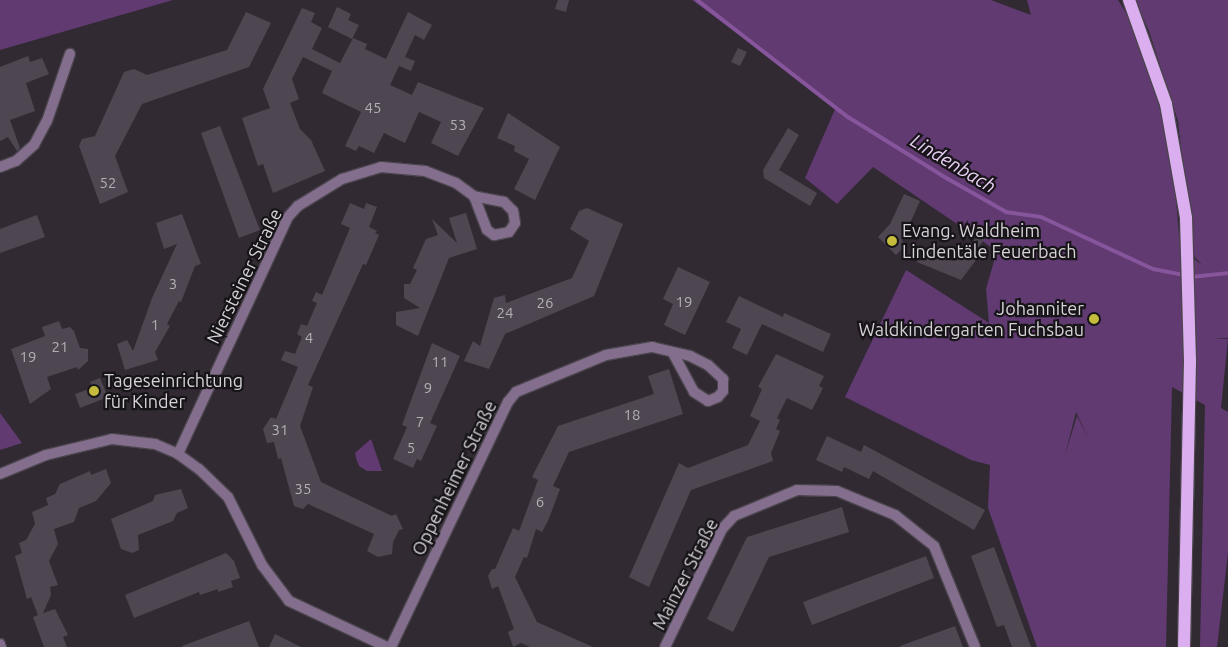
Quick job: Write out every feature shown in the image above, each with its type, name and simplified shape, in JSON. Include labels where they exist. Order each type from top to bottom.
[{"type":"main road","points":[[1129,0],[1166,104],[1182,182],[1190,292],[1184,647]]},
{"type":"street","points":[[0,167],[16,161],[34,145],[47,121],[70,54]]},
{"type":"street","name":"Niersteiner Straße","points":[[178,454],[288,217],[298,206],[342,179],[381,167],[425,171],[456,183],[474,196],[504,202],[513,212],[515,223],[509,232],[494,235],[487,230],[474,196]]},
{"type":"street","name":"Oppenheimer Straße","points":[[389,647],[508,402],[516,392],[624,350],[652,347],[673,352],[708,365],[723,379],[723,390],[718,397],[708,402],[694,392],[673,352]]},
{"type":"street","points":[[0,474],[46,455],[112,439],[155,444],[178,454],[199,468],[228,497],[262,565],[289,601],[389,647]]},
{"type":"street","name":"Mainzer Straße","points":[[665,647],[722,530],[734,516],[797,490],[837,491],[895,515],[934,546],[976,647]]},
{"type":"shaded area","points":[[0,0],[173,0],[0,50]]},
{"type":"shaded area","points":[[692,0],[991,0],[1031,15],[1027,0],[1118,0],[1134,26],[1162,116],[1175,188],[1180,248],[1202,265],[1193,255],[1178,121],[1149,31],[1135,0],[1228,0],[1228,338],[1212,338],[1228,339],[1221,408],[1228,412],[1228,553],[1217,647],[1200,647],[1205,405],[1172,387],[1166,647],[1037,647],[988,508],[990,465],[971,460],[845,397],[906,270],[989,323],[986,289],[997,251],[873,167],[837,204],[805,178],[836,107]],"holes":[[[1076,412],[1089,439],[1077,416],[1065,455]]]},
{"type":"shaded area","points":[[0,413],[22,443],[0,450]]},
{"type":"shaded area","points":[[371,439],[382,471],[367,471],[359,466],[356,458],[355,453]]},
{"type":"building","points":[[558,0],[569,0],[566,12],[555,9]]},
{"type":"building","points":[[337,7],[351,14],[348,20],[359,25],[352,39],[328,27]]},
{"type":"building","points":[[302,8],[315,13],[311,22],[322,28],[312,49],[340,63],[353,38],[367,44],[365,49],[386,59],[408,12],[432,25],[424,40],[415,35],[405,57],[415,61],[411,71],[399,66],[390,85],[412,95],[418,82],[484,108],[458,156],[431,143],[441,122],[419,112],[405,143],[384,133],[374,153],[359,146],[356,151],[345,146],[361,112],[322,93],[332,71],[303,57],[292,79],[299,99],[290,103],[300,129],[311,140],[325,171],[273,193],[263,164],[258,166],[242,118],[270,108],[263,89]]},
{"type":"building","points":[[246,12],[271,23],[249,67],[142,104],[115,156],[128,192],[100,204],[79,146],[82,139],[95,136],[124,72],[134,69],[147,75],[227,50]]},
{"type":"building","points":[[738,48],[747,52],[740,66],[731,62]]},
{"type":"building","points":[[28,56],[30,62],[42,58],[49,74],[26,83],[35,111],[10,120],[20,148],[17,151],[8,137],[0,141],[0,67]]},
{"type":"building","points":[[508,113],[560,147],[535,200],[514,189],[529,159],[514,151],[515,146],[497,138]]},
{"type":"building","points":[[220,126],[260,230],[239,238],[201,133]]},
{"type":"building","points":[[788,128],[799,135],[779,170],[817,193],[810,206],[764,178],[763,170]]},
{"type":"building","points":[[904,194],[920,201],[902,241],[906,245],[896,255],[878,237],[890,224]]},
{"type":"building","points":[[350,203],[364,209],[366,203],[377,207],[369,227],[377,231],[375,233],[379,235],[366,265],[363,264],[308,385],[313,387],[300,426],[321,482],[392,516],[396,514],[403,529],[399,530],[393,542],[392,554],[378,557],[367,551],[374,534],[308,504],[303,509],[294,506],[281,458],[278,459],[274,442],[267,443],[263,429],[271,417],[276,419],[298,367],[281,360],[285,351],[295,354],[302,337],[297,334],[301,324],[307,326],[317,303],[312,301],[316,292],[322,295],[350,228],[341,224]]},
{"type":"building","points":[[587,208],[623,224],[594,296],[505,334],[489,369],[464,361],[473,341],[480,346],[494,298],[505,295],[506,303],[572,278],[589,241],[570,229],[579,211]]},
{"type":"building","points":[[466,213],[477,249],[449,258],[418,336],[396,325],[396,312],[420,308],[404,298],[404,284],[410,284],[417,270],[413,268],[426,239],[438,235],[432,219],[457,243],[449,218]]},
{"type":"building","points":[[182,214],[201,264],[195,266],[181,302],[179,301],[167,324],[170,326],[155,352],[158,360],[125,370],[117,344],[127,340],[133,351],[152,298],[177,244],[164,249],[156,223]]},
{"type":"building","points":[[37,215],[45,237],[0,253],[0,229]]},
{"type":"building","points":[[985,229],[989,233],[972,256],[976,260],[961,280],[917,262],[920,253],[928,250],[954,261]]},
{"type":"building","points":[[678,267],[710,282],[685,335],[664,325],[673,304],[663,299]]},
{"type":"building","points":[[739,296],[783,317],[784,313],[831,334],[823,352],[762,324],[747,355],[732,348],[741,329],[726,322]]},
{"type":"building","points":[[59,321],[62,329],[70,327],[74,331],[80,348],[88,349],[88,361],[78,370],[77,367],[47,377],[51,389],[30,404],[11,349],[45,336],[42,327]]},
{"type":"building","points":[[432,343],[460,356],[430,423],[437,426],[421,461],[417,459],[413,468],[393,459],[407,427],[402,425]]},
{"type":"building","points":[[776,354],[824,376],[819,386],[823,388],[812,410],[787,398],[777,418],[780,420],[776,429],[780,431],[771,453],[773,461],[691,490],[649,587],[629,577],[679,463],[688,468],[748,445],[760,421],[750,416],[762,389],[758,387]]},
{"type":"building","points":[[669,369],[683,414],[569,452],[553,486],[560,489],[548,521],[542,532],[536,529],[527,558],[524,557],[515,577],[537,622],[593,647],[530,647],[521,643],[513,647],[508,632],[514,629],[498,586],[492,589],[488,576],[492,569],[495,569],[513,528],[519,531],[538,480],[532,477],[558,426],[654,394],[648,376]]},
{"type":"building","name":"Tageseinrichtung für Kinder","points":[[100,378],[108,397],[80,408],[75,394],[92,388],[90,382]]},
{"type":"building","points":[[827,436],[861,452],[864,445],[985,510],[974,530],[873,471],[869,479],[844,467],[842,472],[816,460]]},
{"type":"building","points":[[106,469],[111,483],[96,501],[79,508],[74,522],[54,529],[58,544],[49,561],[58,585],[50,587],[51,595],[43,613],[55,609],[68,635],[63,637],[67,647],[44,647],[33,617],[38,615],[31,597],[27,599],[15,556],[22,553],[19,543],[26,540],[35,524],[32,512],[48,505],[46,498],[55,494],[60,484],[90,471],[91,475]]},
{"type":"building","points":[[181,489],[188,508],[177,513],[173,521],[138,535],[139,550],[132,553],[121,549],[111,519],[153,501],[155,495]]},
{"type":"building","points":[[842,507],[849,532],[769,557],[733,632],[707,619],[747,537]]},
{"type":"building","points":[[994,547],[1031,647],[1012,647],[1004,625],[997,627],[971,556]]},
{"type":"building","points":[[226,553],[234,561],[240,578],[231,581],[233,587],[218,592],[218,589],[200,595],[199,592],[134,618],[125,595]]},
{"type":"building","points":[[926,556],[934,578],[812,625],[803,602]]},
{"type":"building","points":[[249,621],[259,647],[182,646]]},
{"type":"building","points":[[955,626],[963,647],[900,647],[900,646]]},
{"type":"building","points":[[275,634],[301,647],[269,647]]},
{"type":"waterway","name":"Lindenbach","points":[[697,0],[848,117],[948,179],[1006,212],[1041,217],[1153,269],[1184,275]]},
{"type":"waterway","name":"Lindenbach","points":[[1191,277],[1228,273]]},
{"type":"place","name":"Evang. Waldheim Lindentäle Feuerbach","points":[[892,241]]},
{"type":"place","name":"Johanniter Waldkindergarten Fuchsbau","points":[[1094,319]]},
{"type":"place","name":"Tageseinrichtung für Kinder","points":[[94,391]]}]
